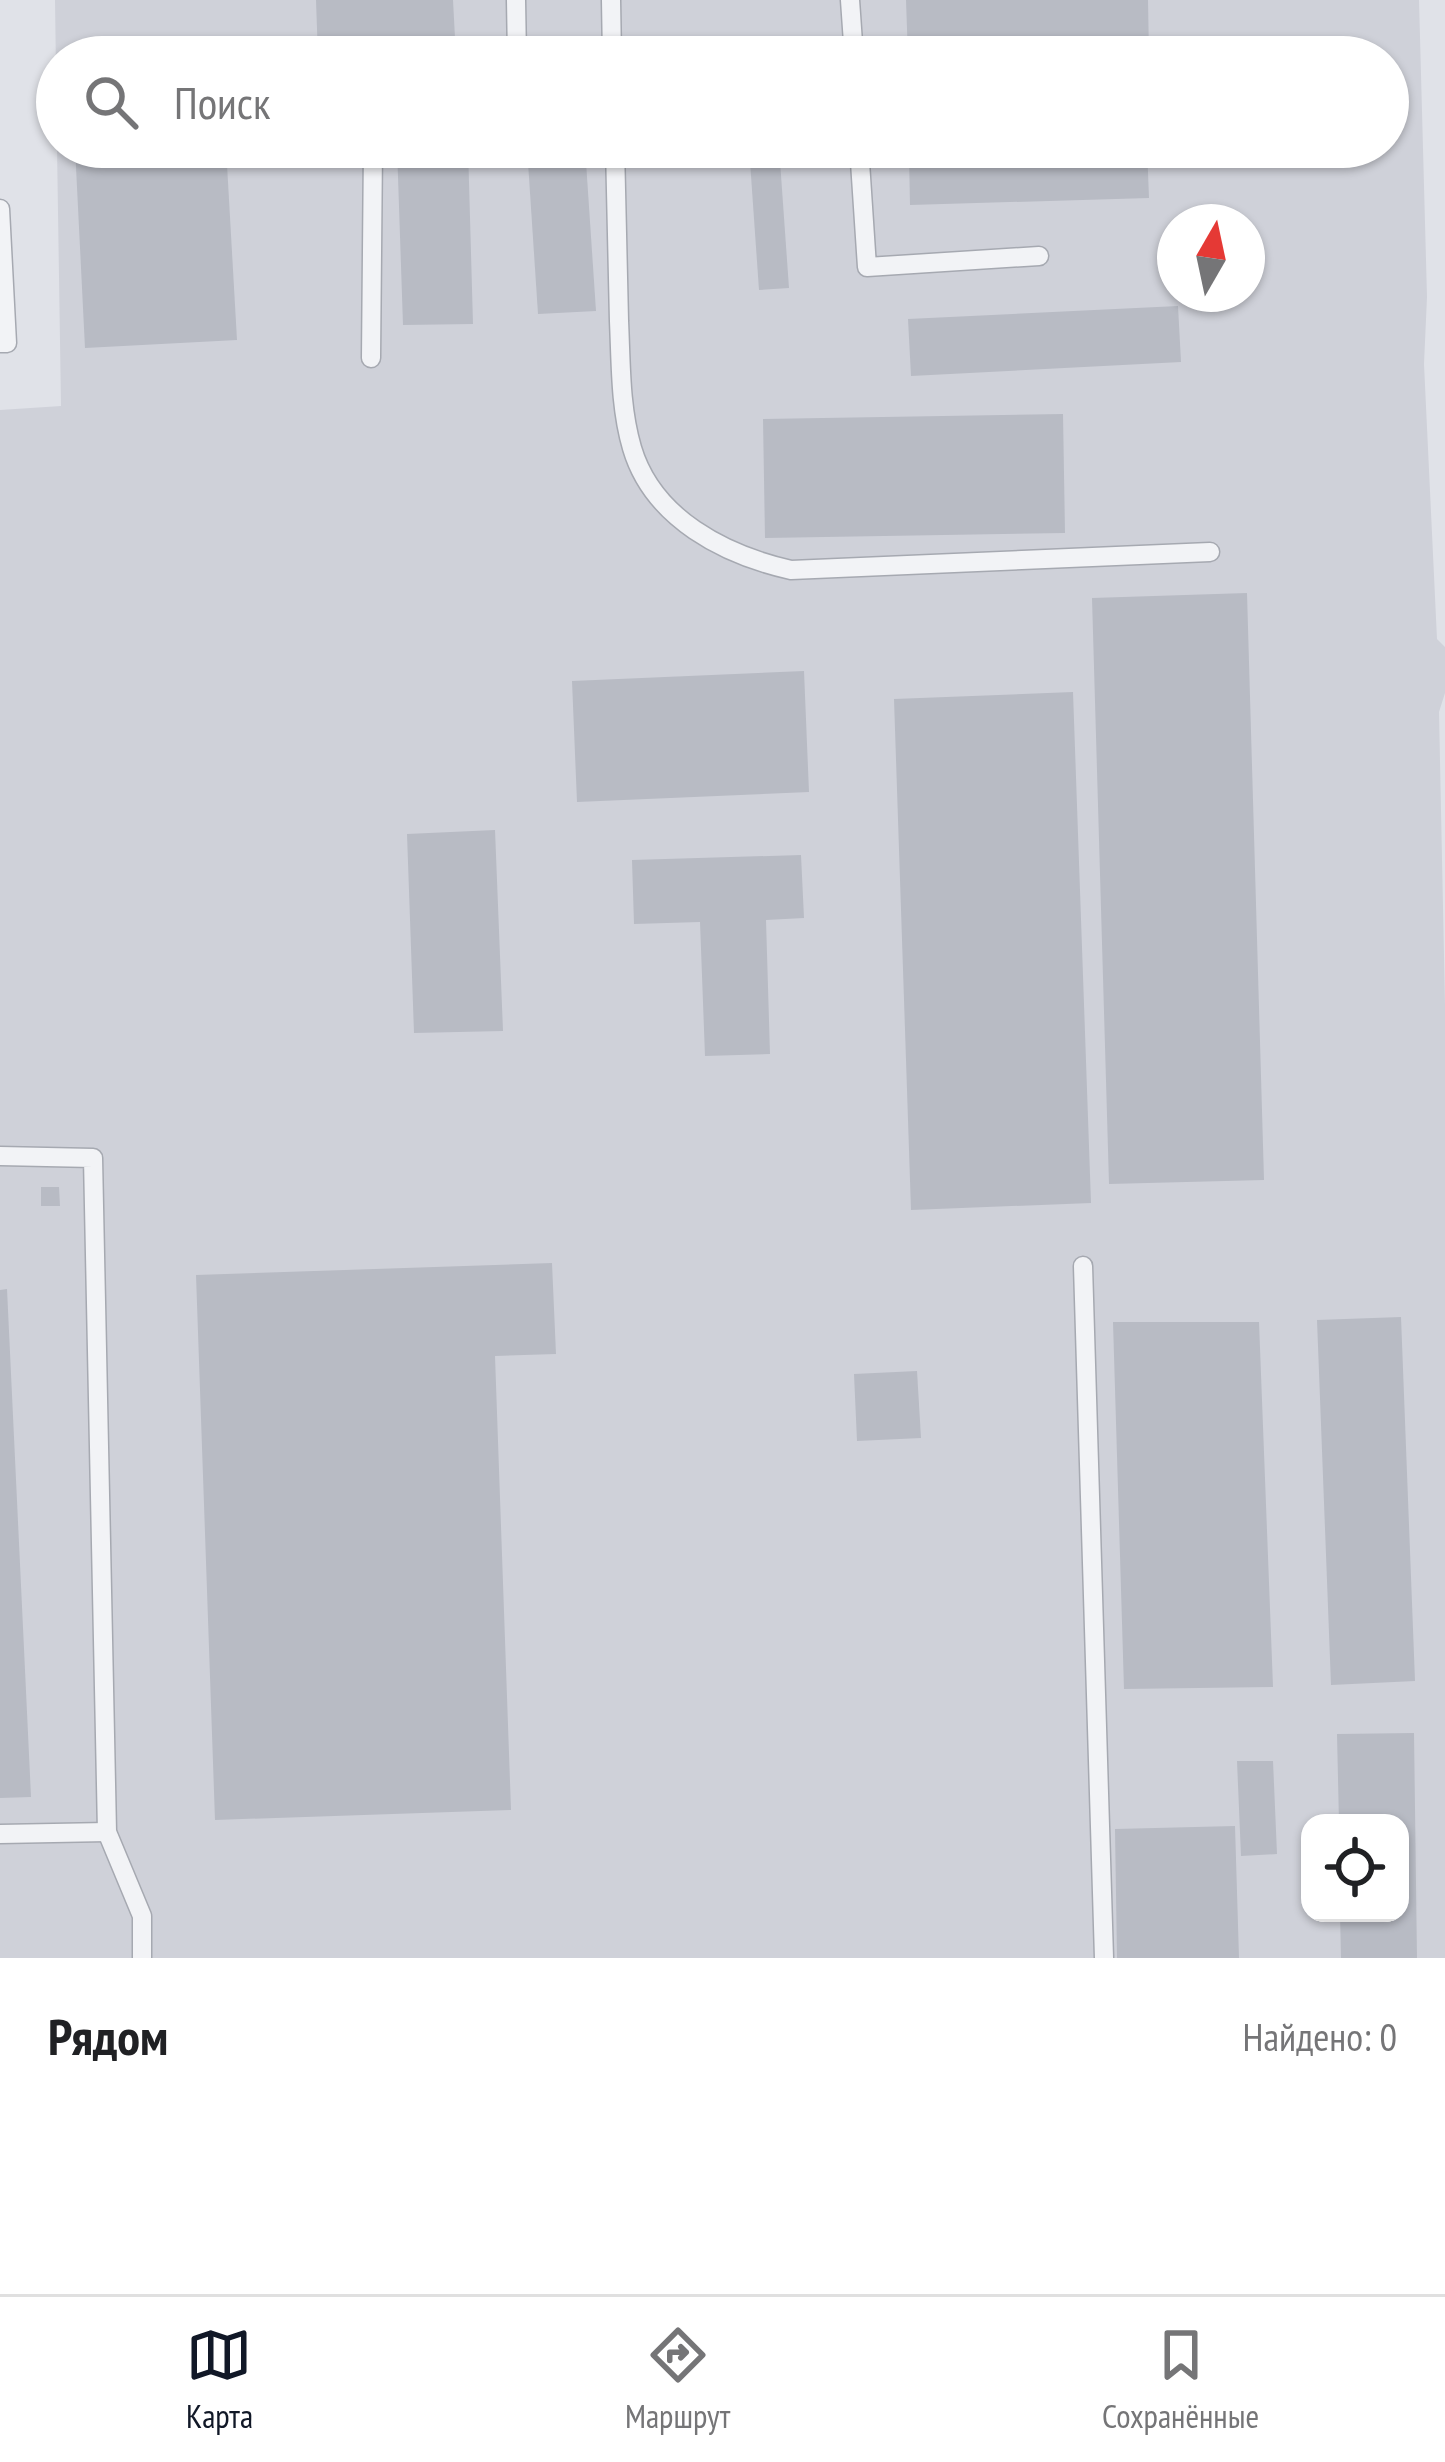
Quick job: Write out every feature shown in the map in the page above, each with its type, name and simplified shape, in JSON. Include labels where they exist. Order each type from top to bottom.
[{"type":"lane","points":[[516,0],[517,36]]},
{"type":"lane","points":[[611,0],[612,36]]},
{"type":"lane","points":[[850,0],[853,36]]},
{"type":"lane","points":[[370,358],[373,168]]},
{"type":"lane","points":[[616,168],[621,394],[632,451],[650,485],[681,521],[718,547],[791,570],[1210,552]]},
{"type":"lane","points":[[861,168],[867,267],[1039,256]]},
{"type":"lane","points":[[0,209],[7,343],[0,343]]},
{"type":"lane","points":[[0,1156],[93,1158],[107,1832],[142,1916],[142,1958]]},
{"type":"lane","points":[[1083,1266],[1104,1958]]},
{"type":"lane","points":[[0,1834],[107,1832]]},
{"type":"shaded area","points":[[55,0],[1419,0],[1427,297],[1424,364],[1437,639],[1445,647],[1445,693],[1439,712],[1445,1005],[1445,1958],[0,1958],[0,410],[61,406],[57,168],[1409,168],[1409,36],[56,36]]},
{"type":"building","points":[[316,0],[453,0],[455,36],[317,36]]},
{"type":"building","points":[[906,0],[1148,0],[1149,36],[907,36]]},
{"type":"building","points":[[76,168],[227,168],[237,340],[85,348]]},
{"type":"building","points":[[398,168],[469,168],[473,324],[403,325]]},
{"type":"building","points":[[528,168],[586,168],[596,311],[538,314]]},
{"type":"building","points":[[750,168],[780,168],[789,288],[759,290]]},
{"type":"building","points":[[909,168],[1148,168],[1149,198],[910,205]]},
{"type":"building","points":[[1157,307],[1157,312],[1178,312],[1181,362],[911,376],[908,319]]},
{"type":"building","points":[[1063,414],[1065,533],[765,538],[763,419]]},
{"type":"building","points":[[1247,593],[1264,1180],[1109,1184],[1092,598]]},
{"type":"building","points":[[804,671],[809,792],[577,802],[572,681]]},
{"type":"building","points":[[1073,692],[1091,1203],[911,1210],[894,699]]},
{"type":"building","points":[[495,830],[503,1031],[414,1033],[407,834]]},
{"type":"building","points":[[801,855],[804,918],[766,920],[770,1054],[705,1056],[700,922],[634,924],[632,860]]},
{"type":"building","points":[[41,1187],[59,1187],[60,1206],[41,1206]]},
{"type":"building","points":[[552,1263],[556,1354],[495,1356],[511,1810],[215,1820],[196,1275]]},
{"type":"building","points":[[7,1289],[31,1797],[0,1798],[0,1290]]},
{"type":"building","points":[[1401,1317],[1415,1681],[1331,1685],[1317,1320]]},
{"type":"building","points":[[1113,1322],[1259,1322],[1273,1687],[1124,1689]]},
{"type":"building","points":[[917,1371],[921,1438],[857,1441],[854,1374]]},
{"type":"building","points":[[1414,1733],[1417,1958],[1341,1958],[1340,1922],[1409,1922],[1409,1814],[1339,1814],[1337,1734]]},
{"type":"building","points":[[1237,1761],[1273,1761],[1277,1854],[1241,1856]]},
{"type":"building","points":[[1235,1826],[1239,1958],[1117,1958],[1115,1829]]}]
